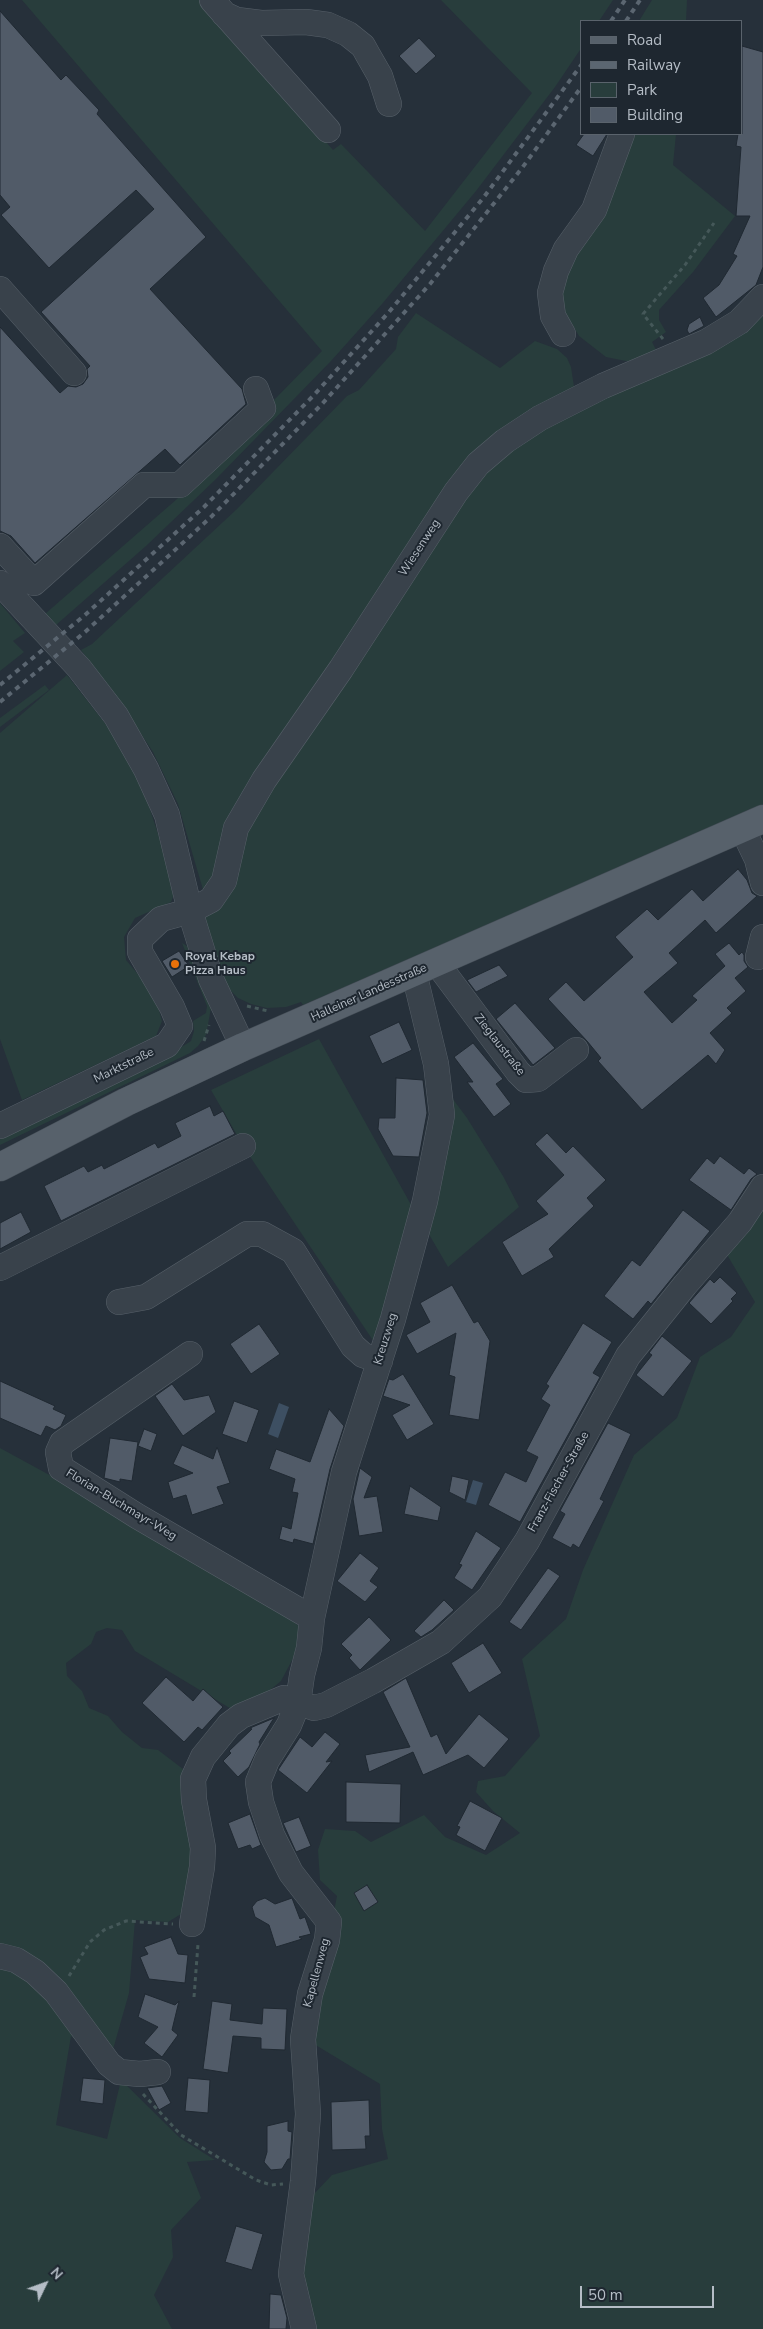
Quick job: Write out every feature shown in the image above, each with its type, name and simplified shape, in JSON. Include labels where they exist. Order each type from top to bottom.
[{"type":"main road","name":"Halleiner Landesstraße","points":[[0,1167],[126,1102],[243,1047],[753,823]]},
{"type":"street","points":[[218,7],[237,20],[261,23],[306,22],[328,25],[348,34],[363,46],[380,76],[389,104]]},
{"type":"street","points":[[218,7],[328,130]]},
{"type":"street","points":[[563,334],[553,316],[550,293],[556,270],[566,249],[594,210],[622,135]]},
{"type":"street","points":[[0,289],[74,373]]},
{"type":"street","name":"Wiesenweg","points":[[190,911],[212,900],[224,881],[236,828],[264,780],[341,669],[456,492],[478,464],[505,441],[540,418],[603,386],[706,342],[739,322],[763,297]]},
{"type":"street","points":[[0,546],[34,583],[144,485],[180,485],[263,408],[256,389]]},
{"type":"street","points":[[0,583],[79,668],[116,716],[146,769],[167,815],[190,911],[211,979],[243,1047]]},
{"type":"street","name":"Halleiner Landesstraße","points":[[753,823],[757,859],[763,883]]},
{"type":"street","name":"Marktstraße","points":[[0,1126],[167,1045],[180,1026],[172,1007],[140,952],[140,939],[161,919],[190,911]]},
{"type":"street","name":"Zieglaustraße","points":[[425,968],[526,1080],[538,1079],[576,1050]]},
{"type":"street","name":"Kreuzweg","points":[[298,1703],[302,1675],[309,1648],[312,1618],[344,1472],[380,1361],[425,1201],[442,1115],[425,968]]},
{"type":"street","points":[[0,1268],[243,1146]]},
{"type":"street","name":"Franz-Fischer-Straße","points":[[192,1924],[202,1867],[203,1848],[194,1800],[193,1779],[203,1757],[229,1725],[241,1716],[284,1698],[314,1708],[326,1705],[373,1681],[441,1642],[490,1597],[527,1541],[628,1356],[684,1285],[740,1222],[763,1187]]},
{"type":"street","points":[[119,1302],[146,1297],[247,1234],[262,1234],[293,1251],[353,1346],[363,1355],[380,1361]]},
{"type":"street","name":"Florian-Buchmayr-Weg","points":[[190,1354],[62,1443],[58,1452],[61,1468],[137,1516],[312,1618]]},
{"type":"street","name":"Kapellenweg","points":[[298,1703],[289,1725],[267,1760],[258,1782],[261,1802],[272,1835],[291,1873],[328,1922],[327,1940],[310,1994],[303,2039],[308,2114],[304,2181],[291,2274],[304,2329]]},
{"type":"street","points":[[0,1956],[16,1960],[35,1972],[56,1992],[109,2064],[119,2072],[149,2073]]},
{"type":"path","points":[[677,354],[643,314],[685,265],[714,223]]},
{"type":"path","points":[[56,1992],[90,1942],[104,1930],[126,1921],[192,1924],[199,1934],[194,1997]]},
{"type":"path","points":[[149,2073],[143,2095],[181,2135],[256,2180],[271,2185],[304,2181]]},
{"type":"green space","points":[[22,0],[202,0],[333,150],[341,144],[425,231],[532,93],[441,0],[613,0],[600,20],[580,20],[580,50],[555,87],[476,191],[382,304],[331,361],[216,479],[146,546],[56,625],[45,614],[177,499],[322,351]]},
{"type":"green space","points":[[652,0],[687,0],[686,20],[640,20]]},
{"type":"green space","points":[[633,135],[676,135],[673,165],[735,216],[693,272],[659,310],[659,320],[666,332],[652,342],[656,350],[641,364],[606,357],[579,336],[563,309],[563,275]]},
{"type":"green space","points":[[763,307],[763,806],[303,1005],[301,1002],[286,1007],[267,1008],[238,998],[228,988],[217,967],[204,921],[206,913],[251,813],[422,552],[513,441]]},
{"type":"green space","points":[[416,313],[500,368],[535,341],[557,349],[567,358],[571,367],[574,387],[496,440],[227,848],[204,893],[178,804],[153,752],[112,690],[81,650],[92,644],[237,509],[347,396],[359,390],[396,349],[398,337]]},
{"type":"green space","points":[[0,603],[25,633],[13,641],[24,652],[0,671]]},
{"type":"green space","points":[[67,675],[115,736],[144,791],[176,889],[171,902],[135,918],[124,937],[126,960],[147,985],[157,1003],[162,1021],[156,1036],[22,1100],[0,1039],[0,733]]},
{"type":"green space","points":[[45,685],[49,690],[0,727],[0,718]]},
{"type":"green space","points":[[182,943],[187,946],[211,1008],[206,1035],[198,1046],[190,1053],[0,1145],[0,1136],[172,1053],[191,1041],[194,1031],[193,1021],[206,1013],[207,1006]]},
{"type":"green space","points":[[319,1039],[415,1212],[378,1348],[245,1149],[211,1090]]},
{"type":"green space","points":[[449,1094],[467,1118],[503,1176],[519,1207],[448,1267],[423,1224]]},
{"type":"green space","points":[[763,1209],[763,2329],[312,2329],[300,2285],[311,2197],[332,2175],[388,2159],[382,2129],[380,2084],[309,2041],[337,1896],[320,1880],[318,1850],[325,1829],[355,1831],[371,1842],[424,1815],[445,1837],[486,1855],[520,1833],[493,1811],[476,1792],[478,1781],[505,1776],[540,1736],[522,1659],[566,1619],[583,1570],[634,1455],[677,1418],[700,1357],[731,1337],[755,1302],[726,1253]]},
{"type":"green space","points":[[0,1448],[55,1478],[293,1621],[303,1630],[300,1645],[281,1681],[264,1695],[233,1710],[135,1651],[122,1630],[107,1628],[96,1632],[91,1644],[66,1663],[67,1676],[82,1691],[89,1708],[108,1716],[122,1732],[142,1748],[158,1750],[183,1769],[194,1846],[186,1911],[168,1922],[135,1920],[129,1993],[110,2060],[0,1952]]},
{"type":"green space","points":[[0,1961],[54,1997],[106,2066],[71,2036],[56,2125],[107,2139],[121,2080],[180,2138],[215,2160],[187,2162],[201,2198],[171,2230],[173,2257],[154,2295],[172,2329],[0,2329]]},
{"type":"water","points":[[279,1403],[289,1407],[278,1438],[268,1434]]},
{"type":"water","points":[[473,1480],[483,1483],[476,1505],[466,1502]]},
{"type":"building","points":[[0,11],[61,80],[66,75],[99,110],[97,114],[206,237],[150,289],[242,389],[246,404],[180,465],[165,449],[35,563],[11,536],[0,531],[0,327],[60,393],[68,386],[76,387],[83,384],[88,377],[87,369],[90,366],[41,312],[154,209],[136,190],[49,268],[1,215],[10,207],[0,195]]},
{"type":"building","points":[[419,38],[436,56],[416,74],[399,56]]},
{"type":"building","points":[[743,46],[763,52],[763,267],[756,285],[716,317],[703,298],[719,285],[737,256],[733,254],[750,216],[736,216],[741,147],[736,146],[738,135],[743,135]]},
{"type":"building","points":[[583,135],[606,135],[593,156],[576,145]]},
{"type":"building","points":[[700,317],[704,326],[689,334],[687,330],[689,324]]},
{"type":"building","points":[[738,869],[747,880],[752,893],[757,896],[716,933],[705,920],[669,953],[678,963],[644,992],[672,1023],[697,1000],[692,996],[725,966],[715,954],[729,943],[739,955],[742,952],[748,967],[735,978],[746,991],[727,1008],[732,1013],[710,1033],[725,1050],[716,1064],[708,1055],[642,1110],[598,1061],[601,1058],[587,1041],[548,999],[566,982],[584,1001],[633,957],[615,937],[647,909],[658,920],[692,889],[703,901]]},
{"type":"building","name":"Royal Kebap Pizza Haus","points":[[179,951],[189,966],[172,977],[162,961]]},
{"type":"building","points":[[499,965],[508,976],[476,992],[467,980]]},
{"type":"building","points":[[515,1003],[555,1048],[533,1065],[496,1019]]},
{"type":"building","points":[[399,1022],[412,1050],[382,1064],[369,1036]]},
{"type":"building","points":[[473,1043],[503,1079],[496,1084],[511,1104],[494,1117],[467,1082],[473,1082],[454,1057]]},
{"type":"building","points":[[396,1078],[423,1080],[427,1113],[419,1157],[393,1156],[378,1129],[379,1118],[395,1118]]},
{"type":"building","points":[[210,1106],[214,1116],[223,1111],[235,1134],[61,1221],[44,1186],[84,1166],[88,1172],[102,1165],[104,1169],[155,1143],[158,1148],[181,1136],[175,1123]]},
{"type":"building","points":[[547,1133],[566,1153],[573,1146],[606,1180],[587,1198],[594,1206],[549,1249],[554,1257],[522,1276],[502,1242],[548,1214],[536,1201],[564,1175],[535,1144]]},
{"type":"building","points":[[720,1156],[744,1174],[749,1168],[757,1174],[751,1179],[731,1210],[689,1180],[707,1158],[714,1164]]},
{"type":"building","points":[[683,1210],[710,1231],[651,1304],[648,1301],[633,1319],[604,1296],[632,1260],[640,1266]]},
{"type":"building","points":[[21,1212],[31,1232],[0,1249],[0,1223]]},
{"type":"building","points":[[720,1277],[737,1293],[731,1299],[733,1301],[711,1324],[689,1303],[710,1279],[714,1283]]},
{"type":"building","points":[[452,1285],[474,1323],[478,1321],[490,1341],[479,1420],[449,1415],[455,1377],[449,1375],[456,1333],[417,1354],[406,1335],[430,1322],[420,1303]]},
{"type":"building","points":[[583,1323],[612,1342],[593,1373],[600,1377],[520,1522],[488,1505],[505,1472],[526,1482],[538,1457],[526,1451],[550,1405],[541,1399],[549,1386],[546,1384]]},
{"type":"building","points":[[259,1324],[280,1354],[251,1374],[230,1344]]},
{"type":"building","points":[[662,1336],[692,1361],[663,1397],[636,1375],[652,1355],[649,1353]]},
{"type":"building","points":[[403,1374],[434,1424],[407,1440],[392,1415],[410,1405],[383,1396],[389,1379],[393,1380]]},
{"type":"building","points":[[0,1381],[55,1406],[53,1409],[66,1415],[61,1426],[55,1430],[46,1426],[41,1436],[0,1418]]},
{"type":"building","points":[[172,1384],[184,1400],[209,1395],[216,1412],[183,1436],[155,1396]]},
{"type":"building","points":[[234,1401],[259,1410],[247,1443],[222,1434]]},
{"type":"building","points":[[329,1409],[344,1426],[330,1469],[313,1544],[294,1539],[293,1543],[279,1539],[282,1526],[291,1529],[298,1493],[292,1492],[295,1479],[269,1469],[276,1449],[310,1462]]},
{"type":"building","points":[[608,1423],[631,1434],[600,1499],[604,1501],[579,1548],[573,1544],[571,1548],[552,1538],[565,1514],[560,1511]]},
{"type":"building","points":[[144,1429],[157,1434],[151,1451],[138,1446]]},
{"type":"building","points":[[110,1438],[138,1442],[132,1481],[120,1479],[120,1482],[104,1478]]},
{"type":"building","points":[[182,1445],[213,1459],[217,1447],[230,1483],[217,1487],[224,1504],[192,1515],[186,1495],[173,1499],[168,1482],[193,1473],[173,1464]]},
{"type":"building","points":[[360,1468],[372,1477],[364,1498],[377,1496],[383,1532],[359,1536],[353,1499]]},
{"type":"building","points":[[452,1476],[469,1480],[465,1500],[449,1492]]},
{"type":"building","points":[[410,1486],[441,1507],[438,1521],[404,1514]]},
{"type":"building","points":[[476,1531],[501,1548],[472,1590],[454,1578],[462,1565],[459,1564]]},
{"type":"building","points":[[360,1553],[379,1568],[370,1581],[378,1587],[365,1602],[337,1581]]},
{"type":"building","points":[[548,1568],[560,1576],[521,1630],[509,1622]]},
{"type":"building","points":[[444,1600],[454,1610],[432,1630],[421,1637],[414,1631]]},
{"type":"building","points":[[369,1617],[391,1640],[360,1670],[349,1658],[352,1655],[341,1644]]},
{"type":"building","points":[[483,1643],[502,1673],[469,1693],[451,1663]]},
{"type":"building","points":[[166,1677],[193,1701],[203,1689],[223,1707],[202,1730],[198,1727],[184,1742],[142,1703]]},
{"type":"building","points":[[406,1678],[431,1737],[437,1734],[446,1754],[479,1714],[509,1739],[484,1768],[468,1755],[423,1775],[413,1752],[369,1772],[365,1755],[410,1747],[383,1692]]},
{"type":"building","points":[[274,1718],[259,1742],[260,1744],[249,1767],[238,1777],[223,1761],[231,1753],[229,1751],[252,1729],[250,1728]]},
{"type":"building","points":[[325,1732],[340,1744],[326,1762],[332,1761],[307,1793],[278,1770],[300,1737],[312,1747]]},
{"type":"building","points":[[346,1782],[401,1784],[400,1823],[346,1822]]},
{"type":"building","points":[[470,1801],[502,1818],[485,1851],[456,1835],[460,1827],[457,1826]]},
{"type":"building","points":[[250,1814],[261,1845],[252,1849],[250,1845],[238,1849],[228,1823]]},
{"type":"building","points":[[299,1817],[311,1846],[296,1852],[283,1823]]},
{"type":"building","points":[[367,1885],[378,1902],[364,1911],[354,1893]]},
{"type":"building","points":[[265,1898],[275,1904],[292,1898],[300,1919],[305,1917],[311,1934],[299,1937],[302,1939],[276,1947],[269,1925],[255,1917],[252,1907],[257,1901]]},
{"type":"building","points":[[171,1937],[178,1954],[188,1955],[185,1983],[149,1979],[140,1957],[148,1954],[144,1947]]},
{"type":"building","points":[[145,1994],[175,2005],[179,2001],[172,2030],[178,2035],[162,2057],[144,2043],[158,2027],[138,2017]]},
{"type":"building","points":[[212,2001],[232,2004],[230,2020],[262,2024],[263,2008],[287,2009],[285,2050],[261,2049],[261,2038],[233,2036],[228,2073],[203,2069]]},
{"type":"building","points":[[83,2078],[105,2080],[103,2104],[80,2101]]},
{"type":"building","points":[[188,2078],[210,2080],[208,2113],[185,2111]]},
{"type":"building","points":[[162,2086],[171,2103],[159,2110],[147,2088]]},
{"type":"building","points":[[369,2100],[370,2136],[365,2136],[366,2149],[332,2150],[331,2102]]},
{"type":"building","points":[[288,2121],[288,2131],[292,2132],[290,2159],[288,2159],[282,2169],[271,2170],[264,2162],[267,2152],[267,2126]]},
{"type":"building","points":[[236,2226],[263,2234],[252,2270],[225,2262]]},
{"type":"building","points":[[270,2294],[281,2295],[287,2318],[286,2329],[269,2329]]},
{"type":"railway","points":[[612,20],[625,0]]},
{"type":"railway","points":[[627,20],[640,0]]},
{"type":"railway","points":[[0,685],[85,615],[204,507],[314,395],[389,312],[484,197],[580,67]]},
{"type":"railway","points":[[0,702],[85,632],[212,516],[322,404],[430,284],[522,168],[580,89]]},
{"type":"place","name":"Royal Kebap Pizza Haus","points":[[175,964]]}]
